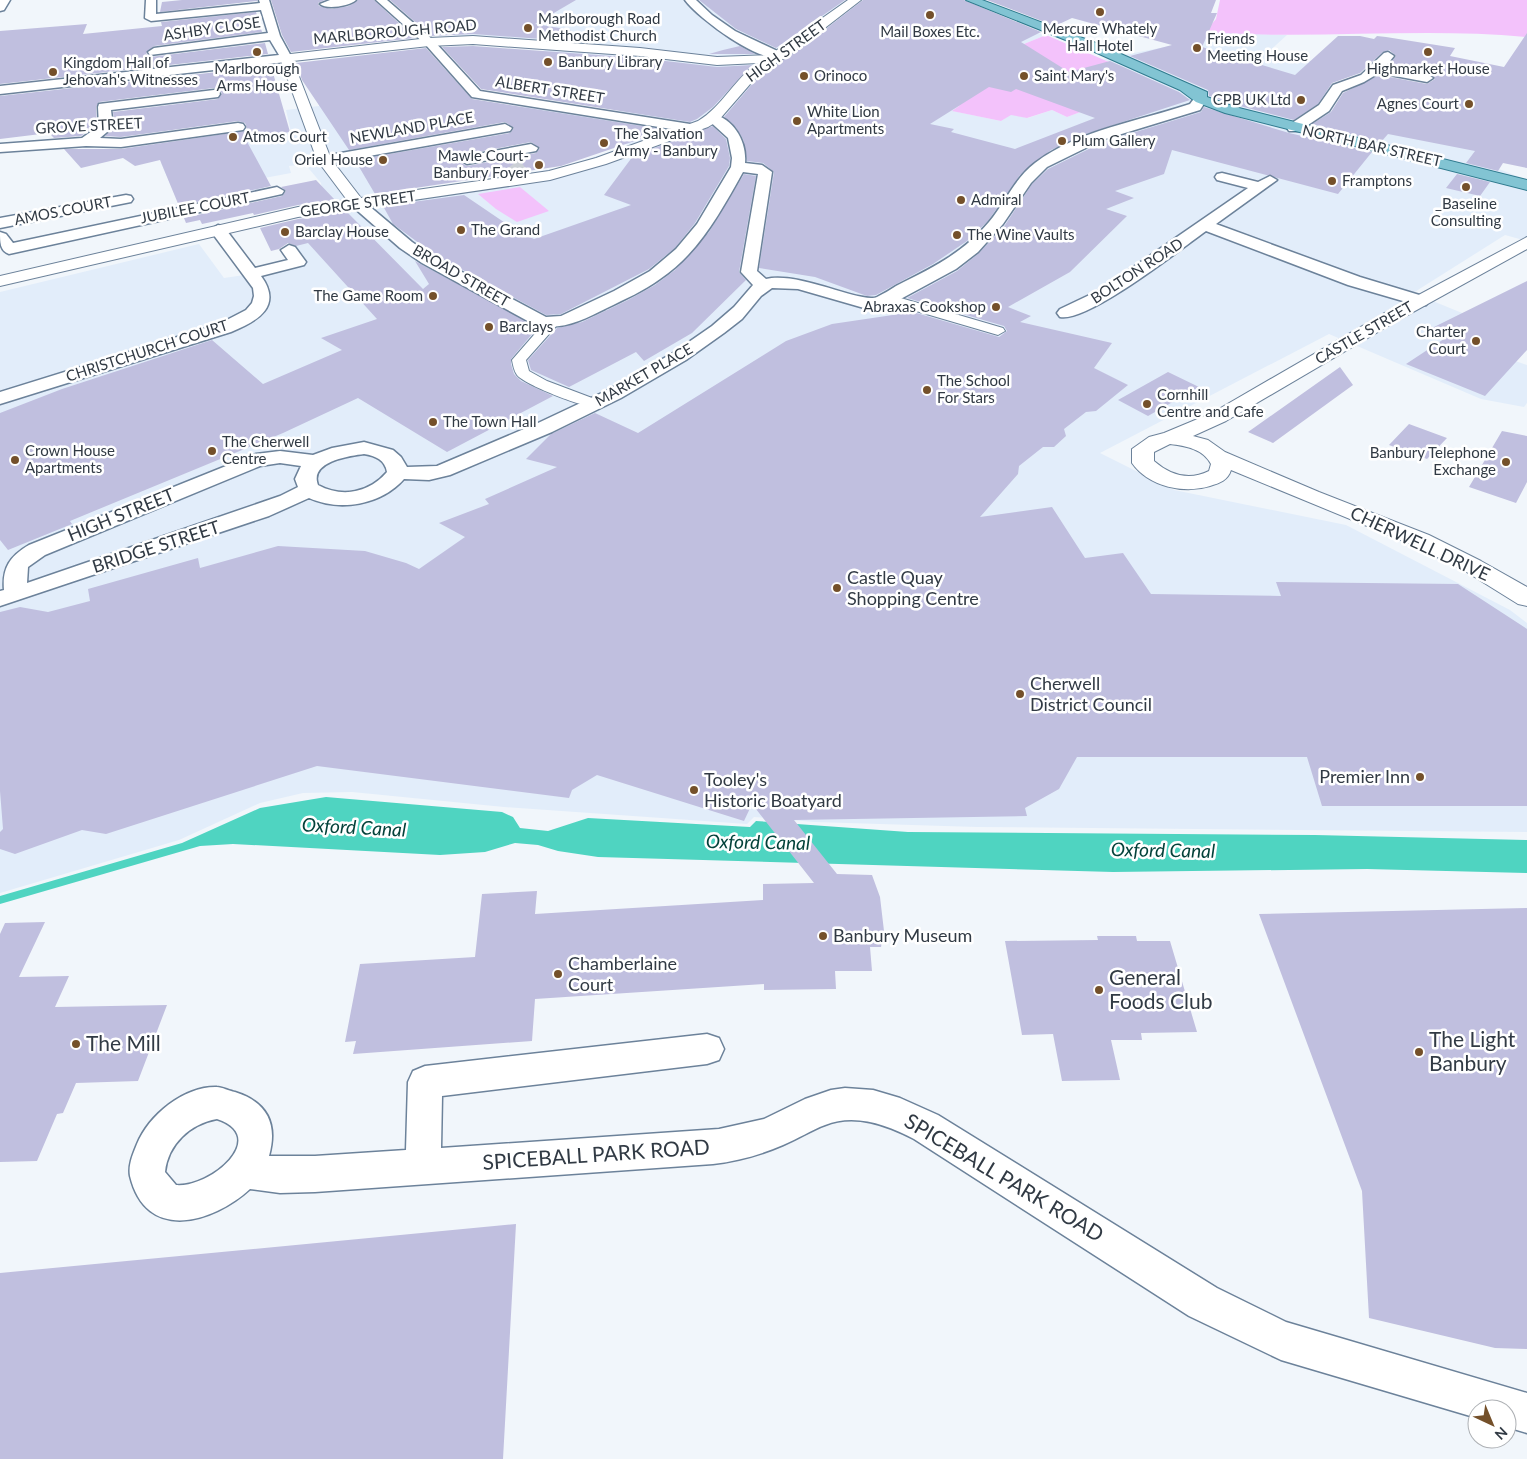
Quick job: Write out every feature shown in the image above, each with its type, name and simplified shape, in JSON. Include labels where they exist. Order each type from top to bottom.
[{"type":"main road","name":"NORTH BAR STREET","points":[[973,1],[1114,56],[1248,115]]},
{"type":"main road","name":"NORTH BAR STREET","points":[[1186,89],[1201,99],[1294,128],[1496,175],[1527,185]]},
{"type":"main road","name":"NORTH BAR STREET","points":[[1496,175],[1527,179]]},
{"type":"street","points":[[0,8],[5,0]]},
{"type":"street","points":[[0,90],[286,58],[274,36],[265,3],[150,22],[151,0]]},
{"type":"street","points":[[325,4],[352,0]]},
{"type":"street","name":"ALBERT STREET","points":[[381,0],[429,42],[472,92],[480,96],[690,128]]},
{"type":"street","points":[[690,0],[701,13],[713,22],[777,57]]},
{"type":"street","name":"HIGH STREET","points":[[713,118],[753,72],[777,57],[855,0]]},
{"type":"street","name":"ASHBY CLOSE","points":[[154,52],[274,36]]},
{"type":"street","name":"MARLBOROUGH ROAD","points":[[286,58],[429,42],[473,40],[640,52],[717,62],[753,72]]},
{"type":"street","points":[[1294,128],[1324,108],[1337,88],[1372,75],[1388,56]]},
{"type":"street","name":"MARLBOROUGH ROAD","points":[[717,62],[777,57]]},
{"type":"street","name":"BROAD STREET","points":[[286,58],[324,160],[357,203],[406,245],[428,260],[541,321],[551,324]]},
{"type":"street","points":[[1376,69],[1426,78]]},
{"type":"street","points":[[86,142],[106,126],[104,107],[214,94]]},
{"type":"street","points":[[882,301],[942,271],[973,248],[1004,213],[1028,176],[1043,164],[1101,136],[1195,107],[1201,99]]},
{"type":"street","points":[[595,404],[542,384],[523,373],[519,360],[551,324],[574,318],[623,293],[669,265],[697,236],[738,167],[740,148],[736,139],[729,129],[713,118]]},
{"type":"street","name":"GEORGE STREET","points":[[0,280],[298,212],[357,203],[516,168],[576,168],[690,128],[713,118]]},
{"type":"street","name":"GROVE STREET","points":[[0,148],[86,142],[121,144],[199,135],[238,127]]},
{"type":"street","name":"NEWLAND PLACE","points":[[324,160],[505,128]]},
{"type":"street","points":[[467,160],[516,168],[531,148]]},
{"type":"street","points":[[738,167],[757,168],[765,172],[749,272],[763,285],[781,282],[794,283],[856,302],[882,301],[998,331]]},
{"type":"street","points":[[298,212],[327,192],[335,176]]},
{"type":"street","name":"BOLTON ROAD","points":[[1066,313],[1106,294],[1265,184],[1222,177]]},
{"type":"street","name":"JUBILEE COURT","points":[[0,237],[9,249],[112,225],[278,191]]},
{"type":"street","name":"AMOS COURT","points":[[0,223],[126,199]]},
{"type":"street","points":[[99,204],[112,225]]},
{"type":"street","points":[[1206,226],[1354,282],[1372,292],[1414,304]]},
{"type":"street","name":"CHRISTCHURCH COURT","points":[[0,398],[238,322],[253,313],[262,302],[261,288],[218,230]]},
{"type":"street","name":"CASTLE STREET","points":[[1510,250],[1527,231]]},
{"type":"street","name":"CASTLE STREET","points":[[1216,460],[1211,480],[1198,483],[1183,483],[1164,478],[1151,471],[1143,463],[1143,449],[1156,440],[1170,438],[1219,418],[1414,304],[1527,242]]},
{"type":"street","points":[[250,274],[298,262],[289,250]]},
{"type":"street","name":"MARKET PLACE","points":[[398,473],[429,474],[443,471],[595,404],[710,335],[743,307],[753,292],[763,285]]},
{"type":"street","points":[[1216,460],[1213,429],[1219,418]]},
{"type":"street","name":"CHERWELL DRIVE","points":[[1170,438],[1189,440],[1216,460],[1421,540],[1473,566],[1527,598]]},
{"type":"street","points":[[364,448],[387,454],[394,460],[398,473],[386,485],[363,496],[332,499],[321,497],[309,489],[306,478],[309,470],[317,462],[335,453],[364,448]]},
{"type":"street","name":"HIGH STREET","points":[[8,596],[18,563],[31,553],[256,460],[280,457],[317,462]]},
{"type":"street","name":"BRIDGE STREET","points":[[8,596],[288,502],[309,489]]},
{"type":"street","points":[[423,1167],[425,1082],[707,1049]]},
{"type":"street","name":"SPICEBALL PARK ROAD","points":[[244,1171],[280,1175],[713,1147],[759,1138],[820,1110],[836,1106],[853,1104],[879,1107],[905,1115],[926,1127],[1203,1302],[1281,1340],[1527,1413]]},
{"type":"shaded area","points":[[442,0],[849,0],[963,17],[1046,35],[977,63],[960,105],[953,111],[1001,121],[1011,114],[1028,118],[1052,110],[1067,117],[1086,110],[1109,62],[1103,59],[1170,46],[1205,32],[1287,35],[1266,54],[1324,63],[1332,82],[1328,110],[1482,145],[1473,159],[1527,180],[1527,241],[1505,235],[1413,293],[1499,328],[1470,345],[1527,365],[1527,403],[1524,407],[1481,399],[1329,334],[1100,453],[1174,490],[1346,525],[1510,610],[1527,623],[1527,832],[977,827],[815,822],[754,817],[747,824],[504,807],[352,792],[303,793],[260,803],[179,840],[0,893],[0,292],[199,244],[224,278],[271,271],[302,263],[291,247],[297,246],[292,236],[326,216],[321,183],[305,164],[289,166],[291,173],[259,179],[264,188],[224,197],[214,188],[175,195],[161,163],[245,148],[245,139],[291,132],[286,110],[352,102],[400,193],[560,168],[631,145],[539,123],[509,118],[527,106],[587,116],[612,110],[620,112],[628,105],[537,56],[546,49],[463,43],[449,31]]},
{"type":"shaded area","points":[[1220,0],[1527,0],[1527,37],[1447,33],[1286,35],[1205,32],[1216,19]]},
{"type":"shaded area","points":[[1046,35],[1109,62],[1086,110],[1067,117],[1052,110],[1027,118],[1011,115],[1001,121],[952,111],[959,106],[977,63]]},
{"type":"shaded area","points":[[520,187],[549,211],[517,222],[496,209],[478,194]]},
{"type":"water","name":"Oxford Canal","points":[[326,797],[502,812],[513,817],[520,828],[548,831],[588,818],[750,827],[756,821],[908,832],[1315,835],[1527,840],[1527,873],[1367,869],[1113,872],[598,857],[558,851],[538,845],[515,843],[485,852],[440,855],[233,844],[200,846],[0,904],[0,896],[182,843],[260,808]]},
{"type":"building","points":[[182,0],[257,1],[160,12],[162,2]]},
{"type":"building","points":[[271,0],[325,0],[318,3],[319,6],[332,9],[349,6],[358,0],[374,0],[415,38],[291,52],[282,35]]},
{"type":"building","points":[[390,0],[576,0],[535,24],[571,30],[555,40],[473,34],[431,36]]},
{"type":"building","points":[[699,0],[845,0],[776,48],[736,29]]},
{"type":"building","points":[[863,0],[964,0],[1041,32],[1021,42],[1069,72],[1110,61],[1179,92],[1190,100],[1089,133],[1051,150],[1020,175],[988,221],[967,241],[933,264],[876,295],[867,296],[815,277],[759,268],[774,172],[763,163],[747,161],[743,139],[734,125],[724,117],[759,76],[800,49]],"holes":[[[989,87],[1011,92],[1016,89],[1095,118],[1015,149],[951,132],[954,129],[930,124]]]},
{"type":"building","points":[[987,0],[1216,0],[1211,13],[1217,13],[1202,47],[1295,75],[1338,36],[1360,36],[1374,39],[1377,36],[1455,48],[1450,56],[1504,67],[1527,33],[1527,168],[1503,163],[1498,171],[1466,163],[1475,151],[1388,134],[1381,142],[1312,124],[1331,112],[1343,93],[1379,75],[1427,84],[1435,79],[1427,72],[1388,66],[1396,56],[1389,50],[1383,52],[1360,73],[1332,83],[1318,104],[1294,120],[1209,96],[1208,90],[1130,56],[1172,45],[1072,18],[1055,26]]},
{"type":"building","points":[[256,12],[262,32],[154,46],[146,53],[150,57],[265,43],[268,54],[0,84],[0,31],[87,24],[83,34],[162,26],[161,22]]},
{"type":"building","points":[[473,46],[640,58],[717,67],[752,65],[713,107],[690,122],[481,89],[442,47]]},
{"type":"building","points":[[740,46],[755,54],[709,54],[723,50]]},
{"type":"building","points":[[426,48],[472,99],[667,130],[561,166],[375,194],[355,160],[510,133],[514,128],[505,122],[349,150],[302,80],[296,63]],"holes":[[[531,142],[540,148],[536,153],[467,166],[458,161],[467,154]]]},
{"type":"building","points":[[271,66],[290,132],[245,138],[271,186],[179,206],[160,160],[135,166],[123,158],[81,168],[64,149],[121,149],[245,131],[247,128],[245,123],[238,121],[121,137],[105,136],[115,127],[113,112],[218,99],[222,93],[214,88],[99,102],[96,107],[97,125],[81,136],[54,138],[49,133],[0,139],[0,96]]},
{"type":"building","name":"Castle Quay Shopping Centre","points":[[1204,107],[1289,133],[1372,152],[1338,194],[1172,150],[1164,174],[1115,191],[1134,198],[1106,209],[1127,216],[1070,272],[1008,307],[1031,316],[1020,322],[1112,343],[1094,368],[1128,385],[1096,411],[1086,412],[1064,429],[1066,436],[1054,447],[1043,447],[1019,466],[1018,474],[980,517],[1052,507],[1085,558],[1123,553],[1151,594],[1281,596],[1276,582],[1458,584],[1527,629],[1527,806],[1322,806],[1307,757],[1077,757],[1059,789],[1025,808],[1027,816],[794,820],[837,874],[872,875],[880,897],[884,931],[881,947],[870,947],[872,971],[835,971],[836,989],[764,990],[764,984],[535,999],[532,1041],[353,1054],[356,1041],[345,1042],[360,964],[475,957],[482,894],[537,891],[535,914],[763,900],[763,884],[814,883],[752,804],[744,821],[597,775],[572,790],[569,798],[317,766],[106,834],[82,830],[15,854],[0,849],[0,832],[3,829],[0,791],[0,612],[20,607],[48,612],[90,601],[88,589],[198,558],[200,568],[278,546],[365,551],[406,563],[419,569],[465,537],[439,523],[489,504],[485,499],[557,467],[526,459],[551,434],[595,413],[638,433],[786,341],[832,324],[913,312],[999,337],[1007,331],[1004,326],[907,298],[957,271],[979,253],[1005,225],[1032,184],[1048,169],[1103,142],[1201,112]]},
{"type":"building","points":[[713,126],[726,139],[730,158],[729,166],[695,223],[675,248],[649,269],[561,314],[546,315],[435,255],[393,224],[383,206],[464,195],[514,229],[534,239],[631,205],[604,195],[633,156]]},
{"type":"building","points":[[744,174],[756,176],[739,272],[746,280],[692,333],[644,361],[636,352],[569,387],[531,370],[528,360],[557,328],[582,322],[628,300],[655,285],[675,270],[709,232]]},
{"type":"building","name":"_Baseline Consulting","points":[[1457,174],[1490,182],[1480,196],[1446,188]]},
{"type":"building","points":[[316,180],[335,200],[298,205],[254,215],[253,213],[202,224],[200,220],[186,223],[184,218],[282,196],[286,191],[281,187]]},
{"type":"building","points":[[347,212],[423,289],[429,284],[415,261],[538,327],[511,359],[511,364],[514,374],[521,381],[553,396],[447,452],[358,398],[283,433],[70,521],[72,524],[8,550],[0,540],[0,413],[62,389],[212,340],[263,384],[342,350],[321,338],[377,319],[308,243],[296,246],[288,243],[279,249],[271,251],[260,228],[298,219]]},
{"type":"building","points":[[1527,281],[1527,350],[1485,396],[1406,364],[1450,335],[1432,328]]},
{"type":"building","points":[[1340,367],[1353,385],[1273,443],[1248,432]]},
{"type":"building","name":"Cornhill Centre and Cafe","points":[[1168,372],[1199,387],[1148,416],[1118,400]]},
{"type":"building","points":[[1409,424],[1447,438],[1427,459],[1389,445]]},
{"type":"building","name":"Banbury Telephone Exchange","points":[[1502,431],[1527,436],[1527,482],[1516,503],[1469,487]]},
{"type":"building","name":"The Light Banbury","points":[[1527,908],[1527,1349],[1495,1348],[1369,1318],[1362,1191],[1259,914]]},
{"type":"building","name":"The Mill","points":[[45,922],[19,977],[69,976],[55,1007],[167,1005],[138,1081],[76,1083],[63,1113],[57,1114],[37,1161],[0,1162],[0,934],[5,923]]},
{"type":"building","name":"General Foods Club","points":[[1097,936],[1136,936],[1137,941],[1170,941],[1197,1032],[1141,1033],[1142,1040],[1111,1040],[1120,1080],[1062,1081],[1053,1034],[1022,1035],[1005,941],[1098,940]]},
{"type":"building","points":[[516,1224],[503,1459],[0,1459],[0,1273]]},
{"type":"tunnel","points":[[513,164],[520,173]]},
{"type":"place","name":"Mercure Whately Hall Hotel","points":[[1100,12]]},
{"type":"place","name":"Mail Boxes Etc.","points":[[930,15]]},
{"type":"place","name":"Marlborough Road Methodist Church","points":[[528,28]]},
{"type":"place","name":"Friends Meeting House","points":[[1197,48]]},
{"type":"place","name":"Marlborough Arms House","points":[[257,52]]},
{"type":"place","name":"Highmarket House","points":[[1428,52]]},
{"type":"place","name":"Banbury Library","points":[[548,62]]},
{"type":"place","name":"Kingdom Hall of Jehovah's Witnesses","points":[[53,72]]},
{"type":"place","name":"Orinoco","points":[[804,76]]},
{"type":"place","name":"Saint Mary's","points":[[1024,76]]},
{"type":"place","name":"CPB UK Ltd","points":[[1301,100]]},
{"type":"place","name":"Agnes Court","points":[[1469,104]]},
{"type":"place","name":"White Lion Apartments","points":[[797,121]]},
{"type":"place","name":"Atmos Court","points":[[233,137]]},
{"type":"place","name":"Plum Gallery","points":[[1062,141]]},
{"type":"place","name":"The Salvation Army - Banbury","points":[[604,143]]},
{"type":"place","name":"Oriel House","points":[[383,160]]},
{"type":"place","name":"Mawle Court- Banbury Foyer","points":[[539,165]]},
{"type":"place","name":"Framptons","points":[[1332,181]]},
{"type":"place","name":"_Baseline Consulting","points":[[1466,187]]},
{"type":"place","name":"Admiral","points":[[961,200]]},
{"type":"place","name":"The Grand","points":[[461,230]]},
{"type":"place","name":"Barclay House","points":[[285,232]]},
{"type":"place","name":"The Wine Vaults","points":[[957,235]]},
{"type":"place","name":"The Game Room","points":[[433,296]]},
{"type":"place","name":"Abraxas Cookshop","points":[[996,307]]},
{"type":"place","name":"Barclays","points":[[489,327]]},
{"type":"place","name":"Charter Court","points":[[1476,341]]},
{"type":"place","name":"The School For Stars","points":[[927,390]]},
{"type":"place","name":"Cornhill Centre and Cafe","points":[[1147,404]]},
{"type":"place","name":"The Town Hall","points":[[433,422]]},
{"type":"place","name":"The Cherwell Centre","points":[[212,451]]},
{"type":"place","name":"Crown House Apartments","points":[[15,460]]},
{"type":"place","name":"Banbury Telephone Exchange","points":[[1506,462]]},
{"type":"place","name":"Castle Quay Shopping Centre","points":[[837,588]]},
{"type":"place","name":"Cherwell District Council","points":[[1020,694]]},
{"type":"place","name":"Premier Inn","points":[[1420,777]]},
{"type":"place","name":"Tooley's Historic Boatyard","points":[[694,790]]},
{"type":"place","name":"Banbury Museum","points":[[823,936]]},
{"type":"place","name":"Chamberlaine Court","points":[[558,974]]},
{"type":"place","name":"General Foods Club","points":[[1099,990]]},
{"type":"place","name":"The Mill","points":[[76,1044]]},
{"type":"place","name":"The Light Banbury","points":[[1419,1052]]}]
